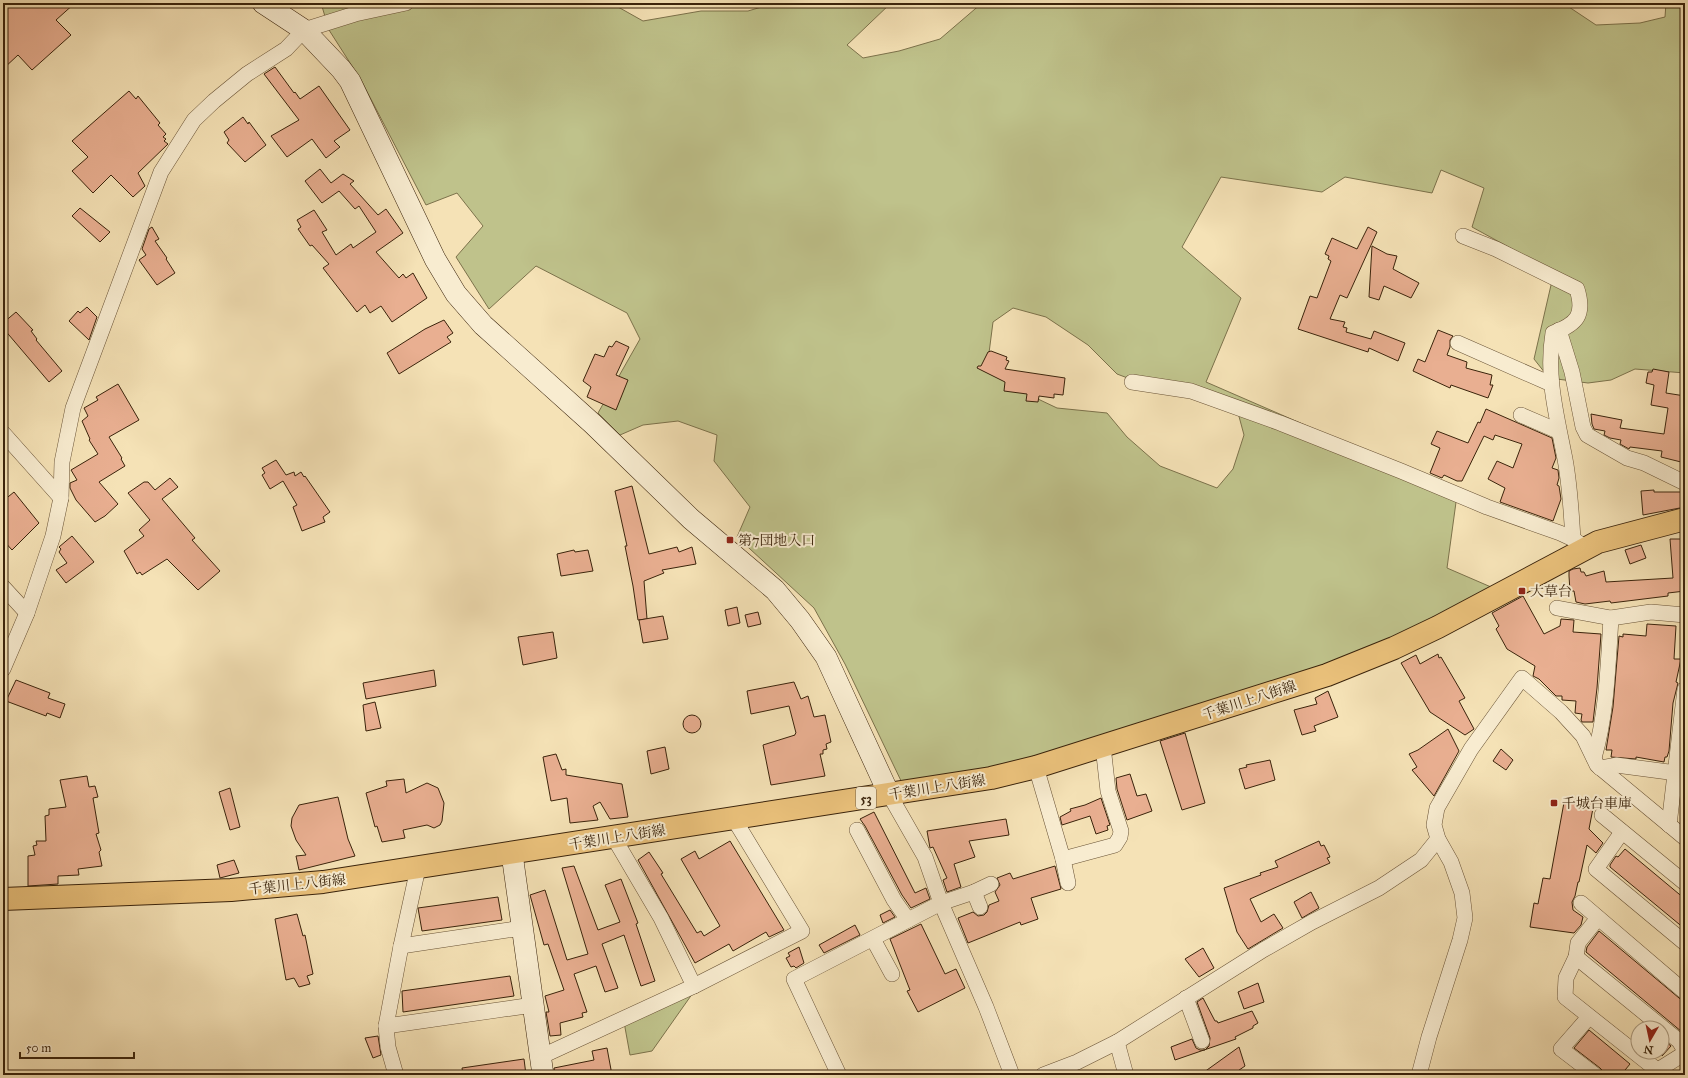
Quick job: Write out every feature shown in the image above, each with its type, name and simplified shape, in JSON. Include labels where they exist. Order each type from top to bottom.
[{"type":"main road","name":"千葉川上八街線","points":[[3,899],[275,887],[323,882],[512,854],[991,778],[1036,767],[1327,675],[1394,648],[1445,624],[1580,544],[1619,536],[1685,519]]},
{"type":"street","points":[[263,3],[304,30],[341,69],[350,82],[435,259],[456,294],[483,325],[593,424],[691,519],[775,590],[800,620],[826,657],[889,794],[925,857],[941,903],[986,1007],[1012,1075]]},
{"type":"street","points":[[3,669],[27,613],[53,536],[61,498],[62,462],[73,408],[161,172],[194,120],[214,101],[247,74],[286,49],[304,30],[355,14],[406,3]]},
{"type":"street","points":[[1463,236],[1496,249],[1577,289],[1580,299],[1580,312],[1576,320],[1553,332],[1551,342],[1551,384],[1558,431],[1580,544]]},
{"type":"street","points":[[1559,330],[1572,372],[1583,427],[1587,435],[1627,458],[1644,463],[1685,483]]},
{"type":"street","points":[[1458,343],[1551,384]]},
{"type":"street","points":[[1132,382],[1191,391],[1280,423],[1580,544]]},
{"type":"street","points":[[1521,415],[1558,431]]},
{"type":"street","points":[[3,433],[61,498]]},
{"type":"street","points":[[3,587],[27,613]]},
{"type":"street","points":[[1557,608],[1611,618],[1651,612],[1685,615]]},
{"type":"street","points":[[1597,763],[1611,618]]},
{"type":"street","points":[[1419,1075],[1429,1037],[1460,940],[1465,918],[1462,893],[1451,862],[1438,839],[1434,825],[1437,808],[1471,749],[1522,678],[1561,712],[1583,736],[1597,763],[1685,838]]},
{"type":"street","points":[[1669,825],[1680,774],[1685,689]]},
{"type":"street","points":[[1063,859],[1115,845],[1120,838],[1122,831],[1108,791],[1103,746]]},
{"type":"street","points":[[1597,763],[1680,774]]},
{"type":"street","points":[[1036,767],[1063,859],[1068,883]]},
{"type":"street","points":[[1602,815],[1685,883]]},
{"type":"street","points":[[512,854],[541,1066],[802,931],[734,819]]},
{"type":"street","points":[[857,830],[894,900],[908,920]]},
{"type":"street","points":[[1622,832],[1596,869],[1685,942]]},
{"type":"street","points":[[614,838],[661,918],[694,986]]},
{"type":"street","points":[[1043,1075],[1079,1068],[1186,998],[1300,929],[1379,888],[1421,860],[1438,839]]},
{"type":"street","points":[[396,1075],[388,1048],[386,1026],[418,868]]},
{"type":"street","points":[[839,1075],[794,980],[941,903],[974,892],[991,884]]},
{"type":"street","points":[[974,892],[980,907]]},
{"type":"street","points":[[1581,903],[1685,992]]},
{"type":"street","points":[[1576,957],[1679,1041],[1685,1052],[1654,1073],[1565,997],[1566,978],[1576,957],[1578,943],[1598,918]]},
{"type":"street","points":[[401,946],[522,928]]},
{"type":"street","points":[[873,939],[892,974]]},
{"type":"street","points":[[1186,998],[1202,1041]]},
{"type":"street","points":[[386,1026],[533,1006]]},
{"type":"street","points":[[1589,1016],[1561,1049],[1595,1075]]},
{"type":"street","points":[[1117,1042],[1126,1075]]},
{"type":"green space","points":[[321,3],[611,3],[643,21],[701,11],[748,11],[775,3],[891,3],[847,45],[863,58],[899,51],[940,39],[982,3],[1563,3],[1596,25],[1640,23],[1665,17],[1666,3],[1685,3],[1685,373],[1635,369],[1611,380],[1588,383],[1549,378],[1534,359],[1554,272],[1472,227],[1484,188],[1441,170],[1432,193],[1345,177],[1322,192],[1221,177],[1182,247],[1241,298],[1206,382],[1383,459],[1457,495],[1447,568],[1491,587],[1383,647],[1007,770],[904,787],[845,664],[814,608],[737,537],[750,507],[714,461],[717,435],[678,421],[643,425],[620,435],[598,413],[640,339],[627,313],[536,266],[489,309],[456,257],[483,226],[457,193],[426,205],[361,80],[329,30]],"holes":[[[1013,308],[1046,317],[1088,345],[1117,374],[1149,386],[1237,409],[1244,435],[1233,469],[1217,488],[1160,466],[1127,437],[1107,413],[1057,408],[1019,390],[989,353],[993,322]]]},
{"type":"green space","points":[[695,990],[652,1051],[630,1055],[624,1022]]},
{"type":"building","points":[[3,3],[75,3],[56,20],[71,35],[32,70],[18,55],[3,69]]},
{"type":"building","points":[[275,67],[300,99],[319,86],[350,130],[334,141],[340,147],[326,158],[312,139],[287,157],[271,136],[299,120],[264,74]]},
{"type":"building","points":[[129,91],[136,99],[138,96],[160,123],[158,125],[166,134],[163,137],[166,139],[164,141],[168,144],[138,173],[145,186],[133,197],[111,175],[93,193],[72,171],[88,157],[72,141]]},
{"type":"building","points":[[243,117],[248,124],[249,122],[266,145],[245,162],[227,143],[229,140],[224,132]]},
{"type":"building","points":[[320,169],[331,183],[343,174],[354,181],[350,184],[378,215],[386,209],[403,233],[376,252],[399,278],[403,274],[406,278],[413,273],[427,298],[392,322],[381,306],[370,313],[365,305],[357,312],[323,268],[329,264],[312,245],[310,246],[298,229],[301,227],[297,220],[314,210],[327,230],[322,232],[336,255],[351,244],[353,248],[376,232],[359,206],[355,209],[339,191],[322,203],[321,202],[305,181]]},
{"type":"building","points":[[80,208],[110,232],[100,242],[72,216]]},
{"type":"building","points":[[152,227],[159,239],[155,241],[175,273],[157,285],[139,260],[146,255],[142,249],[149,229]]},
{"type":"building","points":[[1368,227],[1377,232],[1347,298],[1340,295],[1330,319],[1345,322],[1343,327],[1347,328],[1346,332],[1371,339],[1374,331],[1405,343],[1398,361],[1369,348],[1368,352],[1298,329],[1310,296],[1317,298],[1331,261],[1328,259],[1329,256],[1325,254],[1332,238],[1357,249]]},
{"type":"building","points":[[1372,246],[1387,254],[1397,256],[1393,269],[1419,283],[1411,298],[1384,286],[1379,300],[1369,297]]},
{"type":"building","points":[[87,307],[97,317],[89,340],[69,321],[78,311],[80,313]]},
{"type":"building","points":[[16,312],[33,330],[31,331],[37,339],[36,340],[62,371],[49,382],[3,328],[3,323]]},
{"type":"building","points":[[444,320],[453,333],[447,337],[451,342],[399,374],[387,353],[425,329]]},
{"type":"building","points":[[1438,330],[1453,336],[1450,340],[1450,347],[1447,355],[1467,362],[1466,368],[1492,375],[1490,385],[1493,385],[1488,398],[1451,385],[1450,388],[1413,371],[1418,359],[1425,362]]},
{"type":"building","points":[[616,341],[629,347],[616,375],[628,380],[616,410],[587,397],[591,387],[583,381],[595,354],[604,357],[609,346],[612,347]]},
{"type":"building","points":[[991,351],[1007,357],[1006,360],[1009,361],[1005,369],[1065,378],[1063,395],[1054,394],[1054,398],[1039,396],[1038,402],[1026,401],[1027,394],[1004,391],[1005,382],[977,368],[978,366],[981,366],[988,352]]},
{"type":"building","points":[[1653,369],[1669,372],[1666,393],[1685,396],[1685,463],[1661,457],[1662,451],[1630,447],[1629,449],[1620,444],[1621,440],[1604,435],[1605,431],[1594,429],[1592,424],[1591,414],[1622,420],[1620,428],[1664,434],[1668,408],[1651,405],[1654,385],[1646,383],[1648,372],[1652,372]]},
{"type":"building","points":[[118,384],[139,420],[109,437],[122,458],[121,459],[125,466],[99,482],[118,504],[105,516],[95,522],[76,500],[70,488],[70,483],[77,480],[71,470],[98,454],[89,440],[90,439],[82,421],[88,416],[84,408],[98,400],[96,397]]},
{"type":"building","points":[[1486,409],[1552,438],[1556,458],[1552,468],[1558,470],[1559,478],[1557,485],[1559,486],[1561,499],[1553,521],[1500,502],[1505,488],[1488,479],[1497,461],[1513,468],[1522,444],[1495,435],[1493,440],[1484,436],[1462,481],[1457,481],[1444,475],[1442,478],[1430,473],[1440,448],[1431,444],[1437,431],[1468,443],[1478,422],[1480,423]]},
{"type":"building","points":[[276,460],[286,475],[294,472],[295,476],[301,472],[304,477],[305,476],[330,512],[323,517],[325,522],[302,531],[293,507],[297,505],[283,481],[270,489],[262,475],[265,473],[262,468]]},
{"type":"building","points":[[170,478],[178,487],[162,499],[195,538],[192,540],[220,571],[198,590],[167,559],[142,575],[140,572],[137,574],[124,551],[144,536],[139,530],[150,520],[128,493],[144,482],[148,482],[155,490]]},
{"type":"building","points":[[632,486],[649,554],[677,547],[679,552],[692,547],[696,564],[662,570],[664,573],[644,581],[647,619],[638,620],[625,546],[627,546],[615,491]]},
{"type":"building","points":[[1654,490],[1654,492],[1685,492],[1685,507],[1643,515],[1641,491]]},
{"type":"building","points":[[14,492],[39,523],[12,550],[3,540],[3,501]]},
{"type":"building","points":[[72,536],[94,562],[66,583],[56,570],[67,563],[59,552],[61,549],[59,547]]},
{"type":"building","points":[[1670,539],[1685,539],[1685,591],[1668,593],[1668,596],[1611,603],[1610,601],[1585,604],[1576,602],[1574,591],[1570,591],[1569,571],[1573,569],[1580,568],[1581,572],[1584,572],[1586,576],[1604,571],[1606,582],[1673,578]]},
{"type":"building","points":[[1641,545],[1646,558],[1630,564],[1625,550]]},
{"type":"building","points":[[574,550],[575,552],[588,550],[593,571],[561,576],[557,554]]},
{"type":"building","points":[[1523,596],[1544,634],[1560,626],[1561,619],[1574,620],[1573,632],[1601,634],[1593,722],[1582,722],[1582,714],[1575,713],[1576,701],[1562,700],[1562,696],[1556,696],[1539,679],[1533,676],[1535,666],[1507,649],[1496,629],[1499,626],[1492,613]]},
{"type":"building","points":[[737,607],[740,623],[728,626],[725,610]]},
{"type":"building","points":[[758,612],[761,624],[748,627],[745,615]]},
{"type":"building","points":[[663,616],[668,639],[643,643],[639,620]]},
{"type":"building","points":[[1647,624],[1676,626],[1674,659],[1681,659],[1676,682],[1678,683],[1673,703],[1669,751],[1664,762],[1636,757],[1636,759],[1611,757],[1612,750],[1606,750],[1613,707],[1619,636],[1623,637],[1623,634],[1646,636]]},
{"type":"building","points":[[553,632],[557,658],[523,665],[518,637]]},
{"type":"building","points":[[1438,654],[1439,658],[1441,657],[1465,698],[1459,701],[1474,729],[1465,735],[1430,712],[1401,663],[1416,655],[1420,664]]},
{"type":"building","points":[[434,670],[436,686],[366,699],[363,683]]},
{"type":"building","points":[[16,680],[50,693],[48,698],[65,704],[60,718],[47,713],[46,716],[6,701]]},
{"type":"building","points":[[794,682],[801,699],[808,696],[814,717],[825,715],[831,742],[826,744],[827,749],[823,750],[823,754],[820,754],[825,776],[771,785],[763,745],[795,735],[796,733],[789,706],[751,714],[747,691]]},
{"type":"building","points":[[1328,691],[1338,717],[1314,726],[1316,731],[1302,735],[1294,710],[1317,704],[1315,698]]},
{"type":"building","points":[[375,702],[381,728],[366,731],[363,705]]},
{"type":"building","points":[[692,715],[698,718],[701,724],[698,730],[692,733],[686,730],[683,724],[686,718]]},
{"type":"building","points":[[1448,729],[1459,751],[1434,796],[1412,770],[1417,767],[1409,754],[1418,750]]},
{"type":"building","points":[[1185,733],[1205,803],[1182,810],[1160,741]]},
{"type":"building","points":[[665,747],[669,769],[651,774],[647,751]]},
{"type":"building","points":[[1501,749],[1513,760],[1506,770],[1493,761]]},
{"type":"building","points":[[556,754],[562,770],[566,769],[566,775],[622,784],[628,817],[610,819],[600,802],[593,806],[598,820],[570,823],[567,798],[551,801],[543,757]]},
{"type":"building","points":[[1270,760],[1275,780],[1245,789],[1239,769],[1247,767],[1246,765]]},
{"type":"building","points":[[1130,774],[1137,796],[1146,794],[1152,811],[1127,820],[1117,789],[1116,778]]},
{"type":"building","points":[[87,776],[89,787],[95,786],[98,797],[93,798],[99,833],[96,834],[101,850],[99,852],[102,866],[78,869],[79,875],[58,876],[58,884],[28,886],[28,856],[35,855],[33,846],[37,845],[36,841],[46,841],[45,816],[49,815],[49,809],[66,807],[60,780]]},
{"type":"building","points":[[404,779],[406,793],[427,783],[438,788],[444,803],[442,821],[440,825],[434,828],[427,825],[403,830],[405,838],[382,842],[377,826],[375,827],[366,793],[387,786],[386,781]]},
{"type":"building","points":[[230,788],[240,827],[230,830],[219,792]]},
{"type":"building","points":[[338,797],[348,839],[355,856],[299,870],[296,856],[306,855],[296,840],[291,826],[292,818],[299,805]]},
{"type":"building","points":[[1565,797],[1594,803],[1589,829],[1603,843],[1596,853],[1587,845],[1579,882],[1572,902],[1573,910],[1583,917],[1581,925],[1574,933],[1530,927],[1534,903],[1538,904],[1543,878],[1550,879]]},
{"type":"building","points":[[1101,798],[1110,825],[1107,826],[1108,830],[1096,834],[1090,816],[1062,825],[1060,817],[1071,811],[1070,809],[1085,805]]},
{"type":"building","points":[[874,812],[915,893],[926,888],[930,899],[911,908],[902,895],[860,819]]},
{"type":"building","points":[[1006,819],[1009,835],[969,841],[975,857],[954,864],[961,887],[947,892],[943,880],[947,878],[933,847],[930,848],[927,831]]},
{"type":"building","points":[[730,841],[784,930],[769,937],[766,932],[733,951],[729,944],[695,963],[638,860],[649,852],[663,873],[661,874],[697,933],[701,931],[704,936],[720,926],[681,859],[695,851],[699,859]]},
{"type":"building","points":[[1319,841],[1321,846],[1324,845],[1330,857],[1327,858],[1330,863],[1250,899],[1261,922],[1274,914],[1283,928],[1248,949],[1237,932],[1224,888],[1261,875],[1260,873],[1278,867],[1275,861]]},
{"type":"building","points":[[1625,849],[1685,899],[1685,929],[1610,867],[1616,856],[1618,857]]},
{"type":"building","points":[[234,860],[239,873],[220,878],[217,865]]},
{"type":"building","points":[[574,866],[598,930],[620,922],[605,885],[621,879],[638,923],[636,924],[655,981],[641,986],[624,935],[602,944],[618,988],[605,992],[596,966],[574,974],[587,1012],[582,1013],[583,1017],[560,1023],[561,1035],[550,1036],[546,1012],[549,1012],[545,996],[564,990],[548,944],[544,945],[530,895],[545,890],[567,960],[588,954],[562,868]]},
{"type":"building","points":[[1055,866],[1061,889],[1031,898],[1038,919],[1021,925],[1020,922],[968,943],[958,918],[973,912],[978,916],[984,915],[987,912],[989,905],[999,901],[995,892],[1000,885],[997,878],[1010,873],[1013,879]]},
{"type":"building","points":[[1311,892],[1319,908],[1302,918],[1294,902]]},
{"type":"building","points":[[498,897],[502,920],[422,931],[418,908]]},
{"type":"building","points":[[890,910],[895,917],[883,923],[880,915]]},
{"type":"building","points":[[297,914],[303,936],[305,935],[313,974],[307,976],[310,984],[299,987],[294,978],[286,980],[275,919]]},
{"type":"building","points":[[921,924],[945,974],[956,969],[965,988],[918,1012],[907,991],[910,990],[890,939]]},
{"type":"building","points":[[855,925],[860,935],[824,953],[819,945]]},
{"type":"building","points":[[1599,931],[1685,1003],[1685,1029],[1682,1032],[1670,1022],[1670,1020],[1668,1020],[1586,952],[1587,947]]},
{"type":"building","points":[[799,947],[804,963],[796,968],[794,966],[791,967],[786,958],[790,956],[788,953]]},
{"type":"building","points":[[1203,948],[1214,968],[1199,977],[1185,959]]},
{"type":"building","points":[[510,976],[514,996],[403,1012],[402,991]]},
{"type":"building","points":[[1258,983],[1264,1002],[1244,1009],[1238,992]]},
{"type":"building","points":[[1203,998],[1215,1021],[1218,1023],[1252,1011],[1258,1023],[1253,1026],[1253,1028],[1235,1037],[1236,1039],[1206,1050],[1209,1046],[1210,1038],[1197,1002]]},
{"type":"building","points":[[1589,1030],[1630,1064],[1621,1075],[1607,1075],[1574,1048]]},
{"type":"building","points":[[378,1036],[381,1055],[373,1058],[365,1038]]},
{"type":"building","points":[[1192,1039],[1196,1048],[1204,1050],[1175,1060],[1171,1047]]},
{"type":"building","points":[[1239,1047],[1245,1066],[1232,1075],[1200,1075]]},
{"type":"building","points":[[607,1048],[612,1075],[555,1075],[554,1068],[594,1060],[592,1051]]},
{"type":"building","points":[[524,1059],[526,1075],[463,1075],[462,1068]]},
{"type":"place","name":"第7団地入口","points":[[730,540]]},
{"type":"place","name":"大草台","points":[[1522,591]]},
{"type":"place","name":"千城台車庫","points":[[1554,803]]}]
